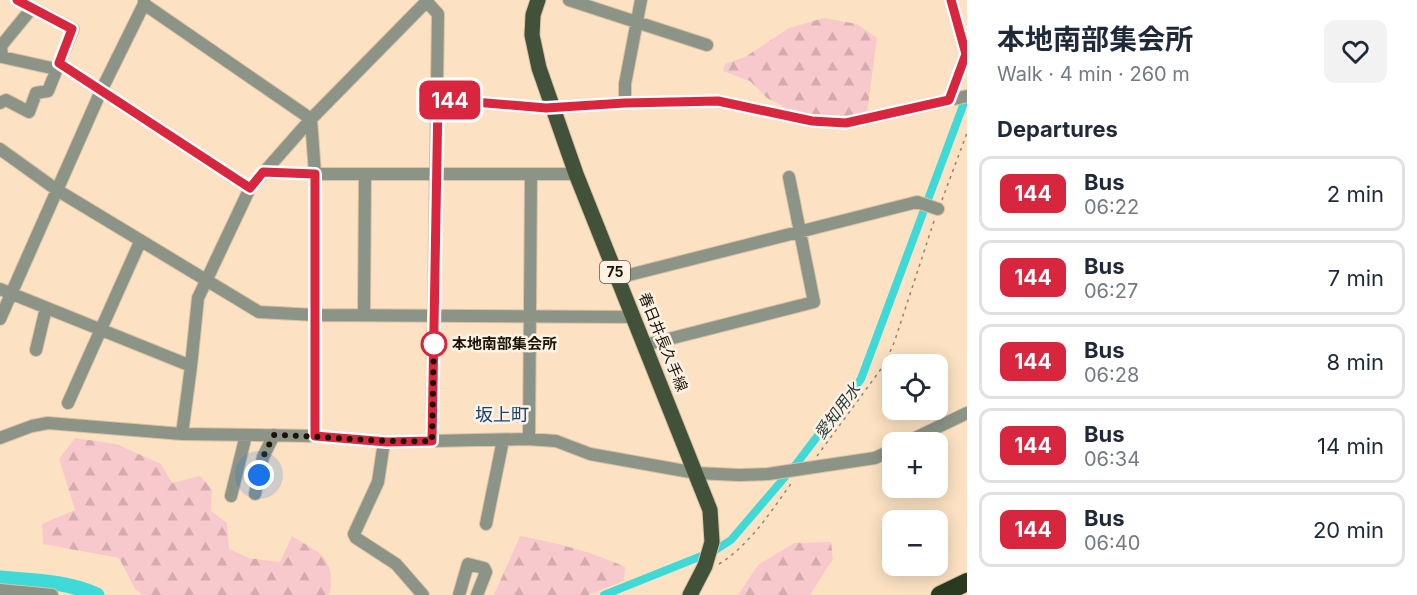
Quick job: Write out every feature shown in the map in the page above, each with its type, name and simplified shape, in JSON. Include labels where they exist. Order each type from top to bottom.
[{"type":"highway","points":[[940,595],[967,582]]},
{"type":"main road","name":"春日井長久手線","points":[[538,0],[533,15],[532,35],[539,68],[576,174],[710,510],[712,542],[704,569],[690,595]]},
{"type":"street","points":[[0,103],[6,100],[29,112],[36,93],[48,91],[72,29],[17,0]]},
{"type":"street","points":[[569,0],[707,45]]},
{"type":"street","points":[[625,103],[625,84],[641,0]]},
{"type":"street","points":[[438,99],[546,108],[718,101],[812,121],[846,123],[958,98],[966,54],[951,0]]},
{"type":"street","points":[[182,434],[198,298],[250,188],[311,119],[428,1],[438,14],[432,441]]},
{"type":"street","points":[[0,319],[5,291],[57,190],[144,2],[311,119]]},
{"type":"street","points":[[32,8],[0,46],[2,57],[58,66],[101,91],[250,188]]},
{"type":"street","points":[[311,119],[315,174],[315,436]]},
{"type":"street","points":[[0,149],[57,190],[259,312],[315,315],[633,317]]},
{"type":"street","points":[[263,172],[576,174]]},
{"type":"street","points":[[364,315],[365,174]]},
{"type":"street","points":[[529,440],[531,174]]},
{"type":"street","points":[[645,345],[814,302],[789,177]]},
{"type":"street","points":[[617,278],[917,202],[938,209]]},
{"type":"street","points":[[68,403],[140,242]]},
{"type":"street","points":[[5,291],[191,366]]},
{"type":"street","points":[[36,351],[46,308]]},
{"type":"street","points":[[928,432],[967,413]]},
{"type":"street","points":[[0,438],[32,426],[48,423],[182,434],[315,436],[384,442],[556,441],[590,454],[696,473],[739,475],[768,474],[875,458],[882,455]]},
{"type":"street","points":[[231,496],[246,435]]},
{"type":"street","points":[[255,494],[263,457],[274,435]]},
{"type":"street","points":[[486,524],[503,440]]},
{"type":"street","points":[[384,442],[378,482],[354,534],[356,538],[396,564],[423,595]]},
{"type":"street","points":[[459,595],[468,564],[484,568],[486,572],[477,595]]},
{"type":"street","points":[[0,590],[45,595]]},
{"type":"path","points":[[704,569],[733,555],[754,533],[800,469],[817,456],[884,365],[894,343],[938,209],[967,133]]},
{"type":"green space","points":[[824,18],[857,24],[877,38],[867,113],[847,118],[791,113],[767,98],[750,81],[723,71],[725,64],[745,57],[789,28]]},
{"type":"green space","points":[[75,438],[116,444],[161,464],[172,483],[200,476],[212,489],[211,511],[227,523],[229,549],[249,558],[280,562],[292,536],[323,557],[330,570],[330,592],[327,595],[143,595],[135,589],[119,558],[43,544],[42,524],[75,510],[59,459]]},
{"type":"green space","points":[[520,536],[574,548],[612,561],[625,567],[624,581],[588,595],[494,595]]},
{"type":"green space","points":[[831,542],[833,559],[810,595],[738,595],[758,565],[794,543]]},
{"type":"waterway","name":"愛知用水","points":[[604,595],[714,551],[731,540],[797,463],[861,379],[967,95]]},
{"type":"waterway","points":[[0,578],[62,584],[97,595]]},
{"type":"bus line","name":"144","points":[[17,0],[72,29],[59,63],[250,188],[263,172],[315,174],[315,436],[387,442],[432,441],[438,99],[546,108],[718,101],[812,121],[846,123],[868,119],[949,100],[966,54],[951,0]]},
{"type":"place","name":"本地南部集会所","points":[[434,344]]},
{"type":"district","name":"坂上町","points":[[502,415]]},
{"type":"route","points":[[259,475],[263,457],[274,435],[387,442],[432,441],[434,336],[434,344]]}]
